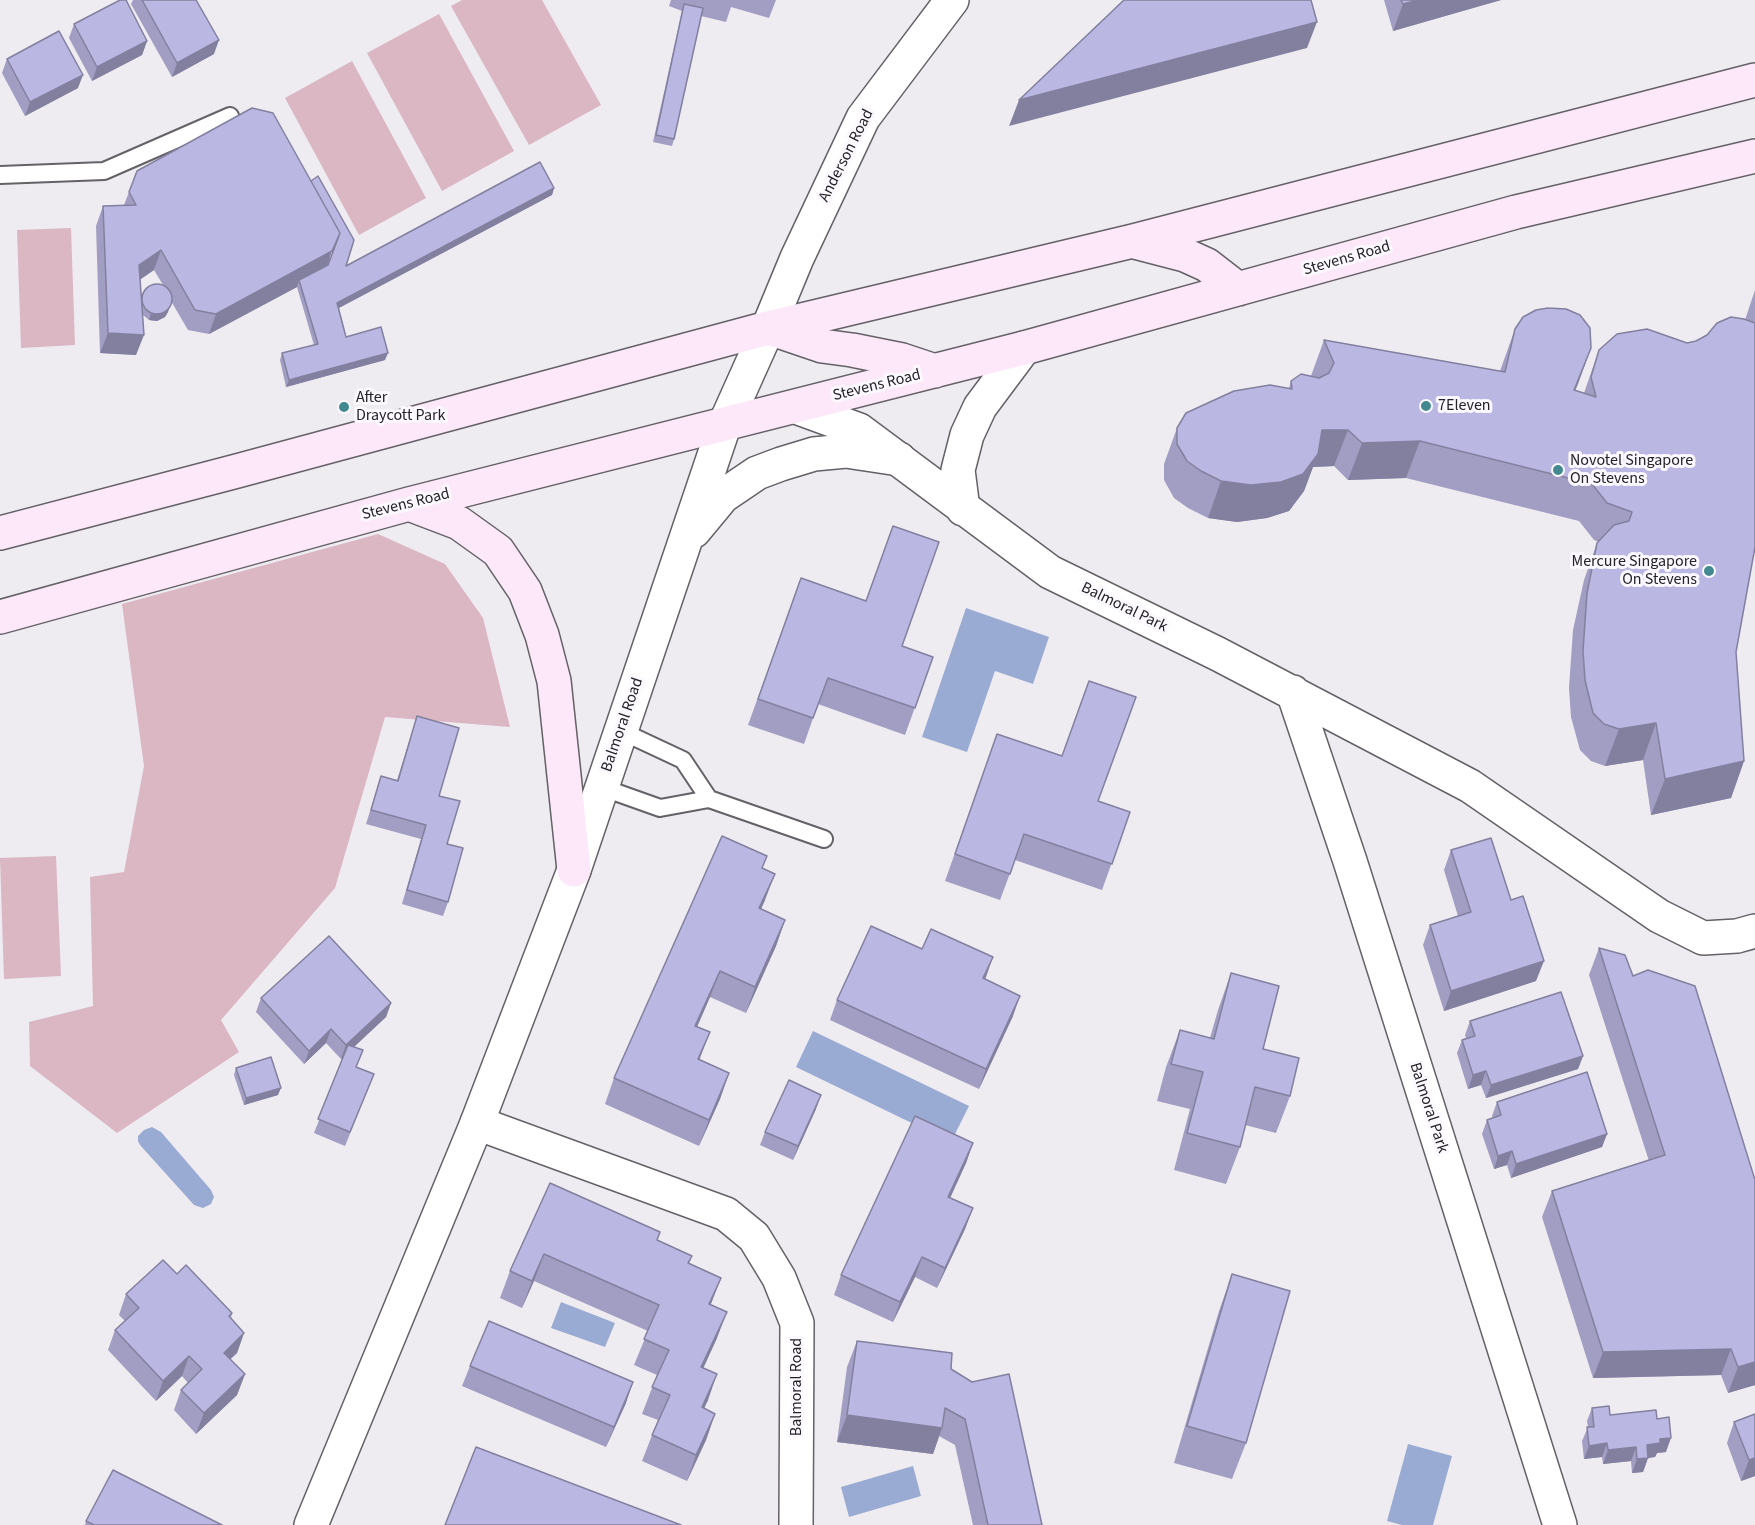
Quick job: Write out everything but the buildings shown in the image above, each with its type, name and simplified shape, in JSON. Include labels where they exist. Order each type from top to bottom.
[{"type":"main road","points":[[0,533],[768,328],[1133,241],[1755,80]]},
{"type":"main road","name":"Stevens Road","points":[[6,614],[409,504],[724,426],[1024,348],[1516,212],[1755,156]]},
{"type":"main road","points":[[1133,241],[1185,255],[1207,266],[1238,290]]},
{"type":"main road","points":[[768,328],[822,346],[902,360],[935,371]]},
{"type":"main road","points":[[409,504],[459,523],[498,551],[525,591],[542,635],[554,681],[574,870]]},
{"type":"street","name":"Anderson Road","points":[[768,328],[796,258],[863,118],[952,0]]},
{"type":"street","name":"Balmoral Road","points":[[311,1525],[477,1123],[574,870],[724,426],[768,328]]},
{"type":"street","points":[[963,508],[958,470],[967,435],[980,407],[1024,348]]},
{"type":"street","name":"Balmoral Park","points":[[796,407],[859,430],[1050,572],[1218,654],[1470,786],[1659,916],[1703,938],[1737,936],[1755,930]]},
{"type":"street","points":[[685,541],[723,496],[757,473],[814,454],[846,451],[899,459]]},
{"type":"street","name":"Balmoral Park","points":[[1293,693],[1350,861],[1560,1525]]},
{"type":"street","name":"Balmoral Road","points":[[477,1123],[726,1214],[754,1237],[779,1278],[797,1323],[796,1525]]},
{"type":"lane","points":[[0,175],[104,171],[230,116]]},
{"type":"lane","points":[[621,731],[683,760],[709,799]]},
{"type":"lane","points":[[601,787],[660,808],[709,799],[824,839]]},
{"type":"shaded area","points":[[462,0],[542,0],[601,105],[529,145],[451,6]]},
{"type":"shaded area","points":[[439,14],[514,151],[442,191],[367,53]]},
{"type":"shaded area","points":[[352,61],[426,198],[359,235],[285,98]]},
{"type":"shaded area","points":[[71,228],[75,345],[21,348],[17,230]]},
{"type":"shaded area","points":[[378,534],[445,564],[483,618],[510,727],[385,717],[335,888],[221,1020],[239,1052],[117,1133],[30,1066],[29,1022],[93,1006],[90,877],[124,872],[144,766],[122,604]]},
{"type":"shaded area","points":[[56,856],[61,976],[4,979],[0,858]]},
{"type":"water","points":[[966,608],[1049,637],[1033,684],[995,671],[967,752],[922,737]]},
{"type":"water","points":[[813,1031],[969,1106],[951,1142],[796,1067]]},
{"type":"water","points":[[152,1127],[161,1132],[211,1190],[214,1197],[211,1204],[203,1208],[194,1205],[140,1145],[138,1136],[144,1130]]},
{"type":"water","points":[[561,1302],[615,1323],[605,1347],[551,1328]]},
{"type":"water","points":[[1408,1444],[1452,1456],[1433,1525],[1402,1525],[1387,1521]]},
{"type":"water","points":[[913,1466],[921,1496],[849,1517],[841,1487]]},
{"type":"place","name":"7Eleven","points":[[1426,406]]},
{"type":"place","name":"After Draycott Park","points":[[344,407]]},
{"type":"place","name":"Novotel Singapore On Stevens","points":[[1558,470]]},
{"type":"place","name":"Mercure Singapore On Stevens","points":[[1709,571]]}]
